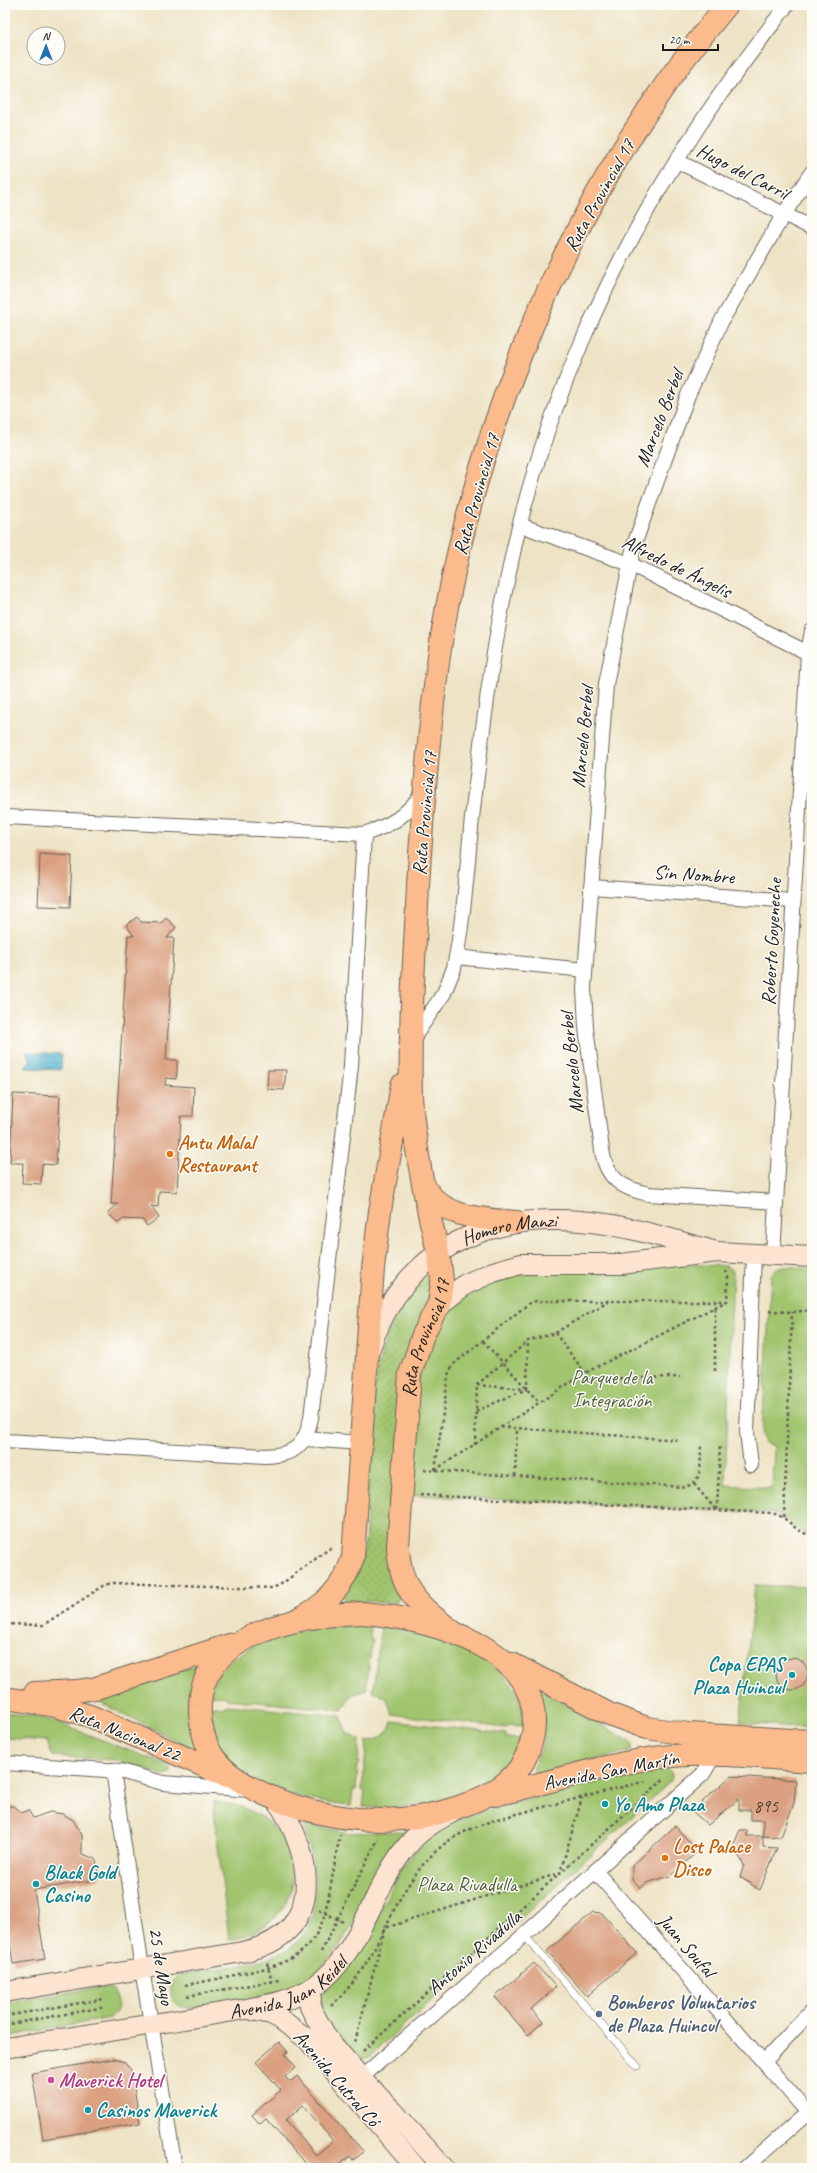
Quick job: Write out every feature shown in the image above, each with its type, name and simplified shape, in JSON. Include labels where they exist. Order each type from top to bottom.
[{"type":"main road","name":"Ruta Provincial 17","points":[[458,1636],[420,1607],[406,1586],[399,1561],[398,1539],[410,1374],[423,1335],[442,1293],[438,1253],[422,1180],[413,1119],[410,1042],[424,792],[442,640],[456,566],[483,466],[525,345],[573,239],[625,146],[662,88],[727,5]]},
{"type":"main road","name":"Ruta Provincial 17","points":[[290,1622],[323,1604],[340,1587],[350,1567],[356,1537],[377,1231],[410,1042]]},
{"type":"main road","points":[[422,1180],[431,1196],[452,1211],[471,1217],[517,1222]]},
{"type":"main road","name":"Homero Manzi","points":[[367,1365],[374,1338],[391,1303],[414,1273],[438,1253],[479,1232],[517,1222],[557,1220],[605,1224],[719,1260]]},
{"type":"main road","name":"Homero Manzi","points":[[434,1313],[444,1301],[466,1284],[507,1267],[535,1263],[630,1264],[719,1260],[763,1255],[812,1257]]},
{"type":"main road","points":[[258,1790],[215,1760],[208,1747],[200,1722],[200,1696],[208,1674],[223,1656],[242,1641],[290,1622],[344,1614],[379,1614],[419,1622],[458,1636]]},
{"type":"main road","name":"Avenida San Martín","points":[[458,1636],[627,1722],[712,1745],[812,1761]]},
{"type":"main road","name":"Ruta Nacional 22","points":[[5,1693],[58,1693],[96,1688],[242,1641]]},
{"type":"main road","points":[[475,1801],[501,1788],[512,1778],[528,1754],[532,1741],[534,1725],[530,1696],[525,1684],[507,1662]]},
{"type":"main road","name":"Ruta Nacional 22","points":[[5,1698],[55,1706],[90,1716],[258,1790],[319,1813],[362,1820],[392,1820],[427,1816],[475,1801]]},
{"type":"main road","name":"Avenida San Martín","points":[[475,1801],[633,1762],[674,1756],[712,1745],[812,1741]]},
{"type":"main road","name":"Avenida Juan Keidel","points":[[5,1992],[262,1948],[279,1939],[292,1926],[304,1901],[304,1867],[301,1848],[294,1829],[258,1790]]},
{"type":"main road","name":"Avenida Juan Keidel","points":[[5,2048],[273,2004],[312,1988],[332,1971],[346,1954],[390,1871],[408,1845],[432,1823],[475,1801]]},
{"type":"main road","name":"Avenida Cutral Có","points":[[312,1988],[310,2007],[315,2019],[354,2084],[416,2168]]},
{"type":"main road","name":"Avenida Cutral Có","points":[[246,2009],[271,2014],[292,2026],[444,2168]]},
{"type":"street","points":[[410,1042],[444,993],[450,980],[456,957],[490,684],[507,580],[533,477],[563,390],[605,289],[677,161],[731,80],[788,5]]},
{"type":"street","name":"Hugo del Carril","points":[[677,161],[812,228]]},
{"type":"street","name":"Marcelo Berbel","points":[[776,1202],[649,1194],[630,1189],[610,1174],[603,1158],[589,1047],[585,1008],[585,970],[606,684],[630,564],[646,509],[698,370],[722,320],[784,214],[812,172]]},
{"type":"street","name":"Alfredo de Ángelis","points":[[520,525],[630,564],[810,654]]},
{"type":"street","name":"Roberto Goyeneche","points":[[751,1465],[747,1432],[763,1255],[776,1202],[793,901],[812,631]]},
{"type":"street","points":[[5,817],[364,834],[389,825],[409,811],[424,792]]},
{"type":"street","points":[[5,1441],[266,1456],[289,1452],[299,1447],[305,1439],[311,1418],[351,1066],[364,834]]},
{"type":"street","name":"Sin Nombre","points":[[591,887],[793,901]]},
{"type":"street","points":[[456,957],[585,970]]},
{"type":"street","points":[[305,1439],[362,1443]]},
{"type":"street","name":"Antonio Rivadulla","points":[[354,2084],[524,1935],[703,1774],[712,1745]]},
{"type":"street","points":[[5,1762],[113,1770],[163,1783],[258,1790]]},
{"type":"street","name":"25 de Mayo","points":[[113,1770],[142,1969],[175,2168]]},
{"type":"street","name":"Juan Soufal","points":[[595,1871],[811,2113]]},
{"type":"street","points":[[764,2062],[812,2010]]},
{"type":"street","points":[[745,2168],[811,2113]]},
{"type":"lane","points":[[524,1935],[637,2066]]},
{"type":"path","points":[[719,1260],[728,1277],[727,1301]]},
{"type":"path","points":[[475,1445],[477,1385],[528,1341],[555,1333],[608,1301]]},
{"type":"path","points":[[434,1470],[449,1371],[455,1363],[533,1302],[727,1301]]},
{"type":"path","points":[[434,1470],[585,1373],[727,1301]]},
{"type":"path","points":[[715,1308],[715,1372]]},
{"type":"path","points":[[768,1311],[792,1312],[812,1310]]},
{"type":"path","points":[[784,1517],[792,1312]]},
{"type":"path","points":[[555,1333],[585,1373]]},
{"type":"path","points":[[483,1341],[539,1402]]},
{"type":"path","points":[[527,1389],[528,1341]]},
{"type":"path","points":[[575,1379],[680,1377]]},
{"type":"path","points":[[477,1385],[527,1389]]},
{"type":"path","points":[[476,1412],[527,1389]]},
{"type":"path","points":[[501,1427],[678,1440]]},
{"type":"path","points":[[514,1476],[517,1428]]},
{"type":"path","points":[[422,1470],[678,1488],[694,1484],[699,1475],[701,1446]]},
{"type":"path","points":[[717,1510],[720,1447]]},
{"type":"path","points":[[694,1484],[717,1510]]},
{"type":"path","points":[[414,1495],[770,1513],[784,1517],[801,1533],[812,1535]]},
{"type":"path","points":[[5,1624],[43,1624],[104,1585],[113,1583],[276,1587],[337,1544]]},
{"type":"path","points":[[363,2051],[666,1776],[659,1778]]},
{"type":"path","points":[[327,2011],[358,1976],[412,1880],[426,1861],[444,1844],[497,1819],[651,1780]]},
{"type":"path","points":[[560,1873],[582,1798]]},
{"type":"path","points":[[385,1928],[560,1873]]},
{"type":"path","points":[[314,1908],[344,1922]]},
{"type":"path","points":[[355,2042],[385,1928]]},
{"type":"path","points":[[266,1958],[273,1987]]},
{"type":"path","points":[[5,2016],[104,1999]]},
{"type":"path","points":[[5,2025],[105,2008]]},
{"type":"green space","name":"Parque de la Integración","points":[[679,1264],[726,1266],[733,1271],[725,1485],[772,1488],[774,1446],[765,1443],[762,1435],[771,1276],[778,1269],[783,1267],[812,1269],[812,1535],[800,1531],[782,1517],[770,1513],[410,1495],[416,1387],[434,1331],[447,1313],[466,1295],[514,1274]]},
{"type":"green space","points":[[432,1268],[434,1274],[389,1561],[392,1578],[399,1597],[397,1601],[392,1604],[369,1601],[347,1602],[344,1601],[343,1597],[364,1552],[365,1545],[372,1413],[378,1367],[393,1322],[416,1287]]},
{"type":"green space","points":[[755,1585],[812,1587],[812,1728],[740,1723]]},
{"type":"green space","points":[[343,1626],[371,1626],[370,1639],[372,1640],[366,1690],[350,1696],[342,1710],[227,1699],[227,1697],[209,1695],[217,1677],[230,1662],[246,1651],[264,1642],[284,1635]]},
{"type":"green space","points":[[381,1627],[398,1629],[436,1638],[475,1654],[492,1665],[506,1677],[516,1691],[522,1708],[523,1726],[508,1725],[507,1728],[392,1714],[387,1699],[373,1691]]},
{"type":"green space","points":[[196,1665],[198,1672],[191,1695],[202,1753],[101,1703],[102,1697]]},
{"type":"green space","points":[[536,1686],[629,1741],[632,1744],[632,1749],[627,1752],[535,1774],[534,1768],[541,1748],[544,1730],[541,1700]]},
{"type":"green space","points":[[207,1705],[225,1707],[226,1705],[341,1716],[347,1733],[360,1740],[356,1790],[353,1790],[351,1806],[294,1796],[274,1789],[239,1770],[225,1757],[215,1741]]},
{"type":"green space","points":[[5,1713],[33,1716],[50,1720],[167,1765],[170,1768],[170,1773],[163,1775],[115,1760],[52,1756],[47,1741],[5,1738]]},
{"type":"green space","points":[[392,1721],[506,1734],[506,1738],[522,1739],[514,1760],[499,1776],[479,1788],[457,1797],[432,1803],[408,1806],[363,1807],[365,1791],[362,1790],[367,1741],[383,1736],[391,1726]]},
{"type":"green space","name":"Plaza Rivadulla","points":[[663,1767],[668,1768],[672,1773],[670,1782],[369,2057],[362,2059],[357,2056],[318,2011],[318,1996],[341,1975],[352,1962],[405,1863],[426,1839],[454,1821],[502,1805]]},
{"type":"green space","points":[[213,1802],[244,1808],[269,1822],[285,1842],[293,1865],[292,1889],[281,1911],[260,1928],[229,1940]]},
{"type":"green space","points":[[303,1824],[349,1833],[409,1831],[340,1945],[321,1967],[308,1979],[283,1991],[267,1995],[189,2008],[182,2007],[177,2004],[171,1994],[171,1988],[177,1977],[183,1974],[240,1965],[273,1956],[292,1946],[304,1933],[312,1917],[315,1899],[315,1880]]},
{"type":"green space","points":[[101,1987],[112,1990],[118,2000],[118,2008],[114,2015],[110,2018],[5,2037],[5,2003]]},
{"type":"water","points":[[26,1052],[62,1054],[61,1070],[25,1068],[31,1060]]},
{"type":"building","points":[[40,854],[72,856],[70,907],[38,906]]},
{"type":"building","points":[[137,917],[141,922],[161,923],[166,918],[176,927],[167,938],[174,938],[166,1060],[177,1060],[177,1070],[176,1079],[166,1078],[165,1085],[194,1087],[193,1116],[181,1116],[177,1192],[159,1191],[158,1207],[151,1206],[159,1218],[147,1226],[143,1220],[123,1219],[118,1223],[108,1213],[118,1204],[111,1204],[128,935],[134,936],[126,925]]},
{"type":"building","points":[[268,1070],[286,1070],[284,1090],[267,1089]]},
{"type":"building","points":[[13,1094],[60,1096],[56,1165],[42,1164],[41,1184],[22,1183],[23,1163],[10,1163]]},
{"type":"building","name":"Copa EPAS Plaza Huincul","points":[[789,1658],[795,1658],[804,1662],[808,1674],[804,1686],[795,1690],[789,1690],[780,1686],[776,1677],[776,1671],[780,1662]]},
{"type":"building","points":[[731,1776],[796,1780],[794,1803],[781,1837],[763,1836],[763,1820],[751,1820],[751,1810],[739,1810],[739,1799],[708,1825],[692,1811]]},
{"type":"building","name":"Black Gold Casino","points":[[5,1806],[14,1806],[22,1813],[28,1810],[33,1818],[50,1812],[63,1814],[73,1820],[82,1835],[82,1854],[96,1859],[99,1879],[34,1890],[45,1959],[13,1964],[5,1913]]},
{"type":"building","name":"Lost Palace Disco","points":[[675,1826],[698,1851],[670,1876],[646,1883],[641,1888],[632,1879],[632,1866]]},
{"type":"building","points":[[740,1830],[747,1830],[747,1836],[763,1836],[763,1847],[777,1848],[760,1890],[740,1877],[744,1865],[733,1846]]},
{"type":"building","points":[[593,1912],[602,1913],[637,1953],[587,1996],[547,1951]]},
{"type":"building","points":[[534,1963],[556,1987],[531,2009],[543,2022],[528,2035],[495,1997]]},
{"type":"building","points":[[279,2042],[288,2052],[285,2054],[296,2067],[285,2077],[290,2082],[297,2076],[364,2152],[353,2160],[350,2156],[336,2168],[322,2168],[318,2163],[309,2168],[266,2119],[260,2124],[252,2115],[281,2090],[256,2062]],"holes":[[[303,2105],[333,2141],[316,2155],[286,2120]]]},
{"type":"building","name":"Casinos Maverick","points":[[113,2059],[125,2062],[131,2070],[140,2123],[43,2139],[32,2073]]},
{"type":"place","name":"Antu Malal Restaurant","points":[[170,1154]]},
{"type":"place","name":"Copa EPAS Plaza Huincul","points":[[792,1675]]},
{"type":"place","name":"Yo Amo Plaza","points":[[605,1804]]},
{"type":"place","name":"Lost Palace Disco","points":[[665,1858]]},
{"type":"place","name":"Black Gold Casino","points":[[36,1884]]},
{"type":"place","name":"Bomberos Voluntarios de Plaza Huincul","points":[[599,2014]]},
{"type":"place","name":"Maverick Hotel","points":[[51,2080]]},
{"type":"place","name":"Casinos Maverick","points":[[88,2110]]}]
